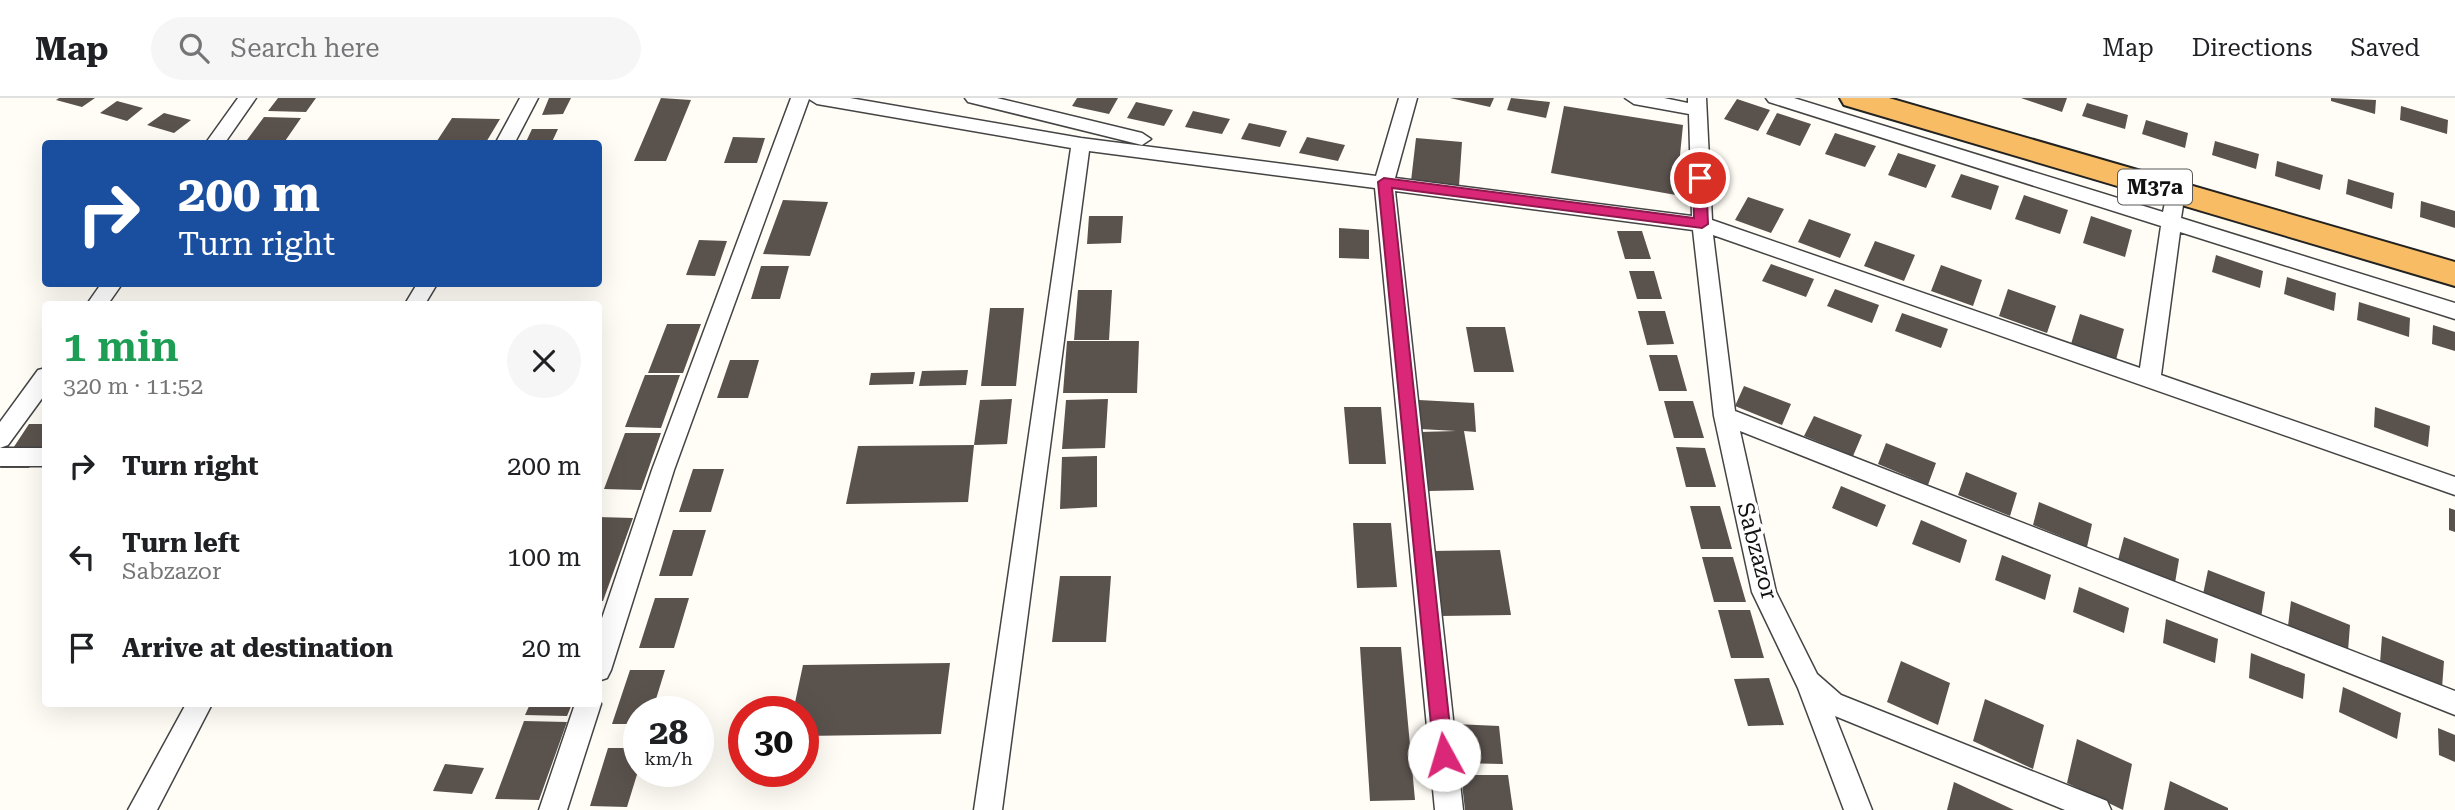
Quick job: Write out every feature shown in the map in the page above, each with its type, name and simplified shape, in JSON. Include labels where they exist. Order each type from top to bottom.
[{"type":"highway","name":"M37a","points":[[1855,98],[2173,206],[2455,274]]},
{"type":"highway","name":"M37a","points":[[1923,98],[2455,253]]},
{"type":"street","points":[[217,140],[247,98]]},
{"type":"street","points":[[506,140],[529,98]]},
{"type":"street","points":[[602,658],[663,470],[800,98]]},
{"type":"street","points":[[817,98],[1081,144],[1702,224],[2455,486]]},
{"type":"street","points":[[974,98],[1027,104],[1234,162]]},
{"type":"street","points":[[1408,98],[1384,182],[1450,810]]},
{"type":"street","points":[[1634,98],[1697,104]]},
{"type":"street","points":[[1775,98],[2173,206],[2455,311]]},
{"type":"street","points":[[1011,132],[1027,104]]},
{"type":"street","name":"Sabzazor","points":[[1697,104],[1702,224],[1725,416],[1764,592],[1808,682],[1832,703],[2097,810]]},
{"type":"street","points":[[988,810],[1081,144]]},
{"type":"street","points":[[2149,380],[2173,206]]},
{"type":"street","points":[[99,301],[111,287]]},
{"type":"street","points":[[0,439],[42,381]]},
{"type":"street","points":[[1725,416],[2455,703]]},
{"type":"street","points":[[0,457],[42,457]]},
{"type":"street","points":[[1808,682],[1858,810]]},
{"type":"street","points":[[142,810],[197,707]]},
{"type":"street","points":[[553,810],[586,707]]},
{"type":"building","points":[[95,98],[82,107],[56,100]]},
{"type":"building","points":[[278,98],[316,98],[306,112],[268,111]]},
{"type":"building","points":[[549,98],[571,98],[563,114],[542,115]]},
{"type":"building","points":[[661,98],[691,100],[666,161],[634,161]]},
{"type":"building","points":[[1077,98],[1118,98],[1109,114],[1072,106]]},
{"type":"building","points":[[1450,98],[1494,98],[1490,107]]},
{"type":"building","points":[[1511,98],[1550,102],[1546,118],[1507,110]]},
{"type":"building","points":[[2021,98],[2067,98],[2062,112]]},
{"type":"building","points":[[2331,98],[2376,100],[2375,114],[2331,101]]},
{"type":"building","points":[[1737,99],[1770,110],[1758,131],[1724,119]]},
{"type":"building","points":[[117,101],[143,108],[127,121],[100,113]]},
{"type":"building","points":[[1136,102],[1173,110],[1164,126],[1127,118]]},
{"type":"building","points":[[2087,103],[2128,115],[2125,129],[2082,116]]},
{"type":"building","points":[[1564,106],[1683,125],[1676,195],[1551,173]]},
{"type":"building","points":[[2401,106],[2448,120],[2447,134],[2400,120]]},
{"type":"building","points":[[1193,111],[1230,119],[1222,134],[1185,127]]},
{"type":"building","points":[[164,113],[191,120],[174,133],[147,125]]},
{"type":"building","points":[[1777,113],[1811,124],[1800,146],[1766,134]]},
{"type":"building","points":[[264,117],[301,118],[286,140],[247,140]]},
{"type":"building","points":[[452,118],[500,119],[487,140],[438,140]]},
{"type":"building","points":[[2146,120],[2188,133],[2185,148],[2142,134]]},
{"type":"building","points":[[1249,123],[1287,131],[1280,147],[1241,139]]},
{"type":"building","points":[[532,129],[558,129],[553,140],[527,140]]},
{"type":"building","points":[[1835,133],[1876,146],[1865,167],[1825,154]]},
{"type":"building","points":[[733,137],[765,138],[757,163],[724,163]]},
{"type":"building","points":[[1307,137],[1345,145],[1338,161],[1299,153]]},
{"type":"building","points":[[1416,138],[1462,142],[1459,186],[1411,181]]},
{"type":"building","points":[[2215,141],[2259,154],[2256,169],[2212,155]]},
{"type":"building","points":[[1898,153],[1936,165],[1926,188],[1888,175]]},
{"type":"building","points":[[2277,161],[2323,175],[2320,190],[2275,176]]},
{"type":"building","points":[[1961,174],[1999,186],[1991,210],[1951,197]]},
{"type":"building","points":[[2348,179],[2394,193],[2392,209],[2346,194]]},
{"type":"building","points":[[2024,195],[2068,210],[2060,234],[2015,219]]},
{"type":"building","points":[[1748,197],[1784,209],[1771,233],[1735,220]]},
{"type":"building","points":[[783,200],[828,202],[810,256],[763,254]]},
{"type":"building","points":[[2421,201],[2455,211],[2455,228],[2420,217]]},
{"type":"building","points":[[1089,216],[1123,216],[1121,243],[1087,244]]},
{"type":"building","points":[[2091,216],[2132,230],[2125,257],[2083,243]]},
{"type":"building","points":[[1809,219],[1851,234],[1840,258],[1798,242]]},
{"type":"building","points":[[1339,228],[1369,230],[1369,259],[1339,258]]},
{"type":"building","points":[[1617,231],[1642,231],[1651,259],[1625,259]]},
{"type":"building","points":[[699,240],[727,241],[715,276],[686,275]]},
{"type":"building","points":[[1875,241],[1915,255],[1904,281],[1864,266]]},
{"type":"building","points":[[2216,255],[2263,271],[2260,288],[2212,272]]},
{"type":"building","points":[[1771,264],[1814,279],[1806,297],[1762,281]]},
{"type":"building","points":[[1941,265],[1982,280],[1973,306],[1931,291]]},
{"type":"building","points":[[761,266],[789,266],[780,299],[751,299]]},
{"type":"building","points":[[1629,271],[1654,271],[1662,299],[1637,299]]},
{"type":"building","points":[[2287,277],[2336,293],[2334,311],[2284,294]]},
{"type":"building","points":[[1835,289],[1879,305],[1872,323],[1827,306]]},
{"type":"building","points":[[2008,289],[2056,306],[2047,333],[1999,316]]},
{"type":"building","points":[[1078,290],[1112,290],[1109,340],[1074,340]]},
{"type":"building","points":[[2359,302],[2410,318],[2409,337],[2357,320]]},
{"type":"building","points":[[990,308],[1024,308],[1016,386],[981,386]]},
{"type":"building","points":[[1638,311],[1665,311],[1674,344],[1647,345]]},
{"type":"building","points":[[1902,313],[1948,329],[1941,348],[1895,331]]},
{"type":"building","points":[[2080,314],[2124,329],[2116,360],[2071,344]]},
{"type":"building","points":[[667,324],[701,324],[683,373],[648,373]]},
{"type":"building","points":[[2433,325],[2455,332],[2455,351],[2432,344]]},
{"type":"building","points":[[1466,327],[1505,327],[1514,372],[1474,372]]},
{"type":"building","points":[[1067,341],[1139,341],[1137,393],[1063,393]]},
{"type":"building","points":[[1649,355],[1677,355],[1687,391],[1659,391]]},
{"type":"building","points":[[730,360],[759,360],[748,398],[717,398]]},
{"type":"building","points":[[968,370],[966,385],[919,386],[922,371]]},
{"type":"building","points":[[915,372],[913,384],[869,385],[871,373]]},
{"type":"building","points":[[645,375],[680,375],[661,428],[625,427]]},
{"type":"building","points":[[1744,386],[1791,404],[1782,425],[1735,406]]},
{"type":"building","points":[[1012,399],[1007,444],[974,445],[980,400]]},
{"type":"building","points":[[1108,399],[1105,448],[1062,449],[1066,400]]},
{"type":"building","points":[[1419,400],[1474,403],[1476,432],[1464,431],[1474,490],[1428,491],[1420,432],[1456,431],[1420,429]]},
{"type":"building","points":[[1664,401],[1693,401],[1704,438],[1674,438]]},
{"type":"building","points":[[1344,407],[1381,407],[1386,464],[1349,464]]},
{"type":"building","points":[[2375,407],[2430,426],[2428,447],[2374,427]]},
{"type":"building","points":[[1814,416],[1862,435],[1853,456],[1804,436]]},
{"type":"building","points":[[29,424],[42,424],[42,450],[29,468],[0,468]]},
{"type":"building","points":[[625,433],[661,433],[641,490],[604,489]]},
{"type":"building","points":[[1886,443],[1936,463],[1928,485],[1878,464]]},
{"type":"building","points":[[974,445],[968,502],[846,504],[858,446]]},
{"type":"building","points":[[1676,447],[1705,448],[1716,487],[1686,487]]},
{"type":"building","points":[[1097,456],[1097,507],[1060,509],[1062,457]]},
{"type":"building","points":[[693,469],[724,469],[711,512],[679,512]]},
{"type":"building","points":[[1966,472],[2017,493],[2010,516],[1958,495]]},
{"type":"building","points":[[1841,486],[1886,505],[1877,527],[1832,508]]},
{"type":"building","points":[[2039,502],[2092,524],[2087,547],[2033,525]]},
{"type":"building","points":[[1690,506],[1720,506],[1732,549],[1701,549]]},
{"type":"building","points":[[2449,508],[2455,510],[2455,532],[2449,530]]},
{"type":"building","points":[[602,517],[633,518],[603,601]]},
{"type":"building","points":[[1921,520],[1967,540],[1960,563],[1912,544]]},
{"type":"building","points":[[1353,523],[1391,523],[1397,587],[1357,588]]},
{"type":"building","points":[[673,530],[706,530],[692,576],[659,576]]},
{"type":"building","points":[[2124,537],[2179,559],[2175,583],[2118,560]]},
{"type":"building","points":[[1500,550],[1511,615],[1440,616],[1431,551]]},
{"type":"building","points":[[2002,555],[2051,575],[2045,600],[1995,580]]},
{"type":"building","points":[[1702,557],[1733,557],[1746,602],[1714,602]]},
{"type":"building","points":[[2208,570],[2265,592],[2261,618],[2203,594]]},
{"type":"building","points":[[1060,576],[1111,576],[1106,642],[1052,642]]},
{"type":"building","points":[[2079,587],[2129,608],[2124,633],[2073,612]]},
{"type":"building","points":[[655,598],[689,598],[674,648],[639,648]]},
{"type":"building","points":[[2291,601],[2350,625],[2348,651],[2288,626]]},
{"type":"building","points":[[1718,610],[1750,610],[1764,658],[1731,658]]},
{"type":"building","points":[[2166,619],[2218,639],[2215,663],[2163,643]]},
{"type":"building","points":[[2382,636],[2444,661],[2442,688],[2380,663]]},
{"type":"building","points":[[1360,647],[1401,647],[1415,800],[1370,801]]},
{"type":"building","points":[[2251,653],[2305,674],[2303,699],[2249,678]]},
{"type":"building","points":[[1901,661],[1950,683],[1938,725],[1887,702]]},
{"type":"building","points":[[950,663],[941,734],[819,736],[819,696],[796,696],[803,665]]},
{"type":"building","points":[[630,670],[665,670],[657,696],[623,696],[623,724],[612,724]]},
{"type":"building","points":[[1769,678],[1784,725],[1748,726],[1734,679]]},
{"type":"building","points":[[2343,687],[2401,713],[2397,739],[2339,712]]},
{"type":"building","points":[[1985,699],[2044,725],[2033,769],[1973,741]]},
{"type":"building","points":[[529,707],[571,707],[567,716],[525,715]]},
{"type":"building","points":[[524,721],[567,722],[539,800],[495,799]]},
{"type":"building","points":[[1455,724],[1499,726],[1503,764],[1457,763]]},
{"type":"building","points":[[2438,728],[2455,735],[2455,762],[2439,755]]},
{"type":"building","points":[[2077,739],[2132,764],[2123,810],[2067,783]]},
{"type":"building","points":[[608,748],[623,748],[623,787],[633,787],[627,807],[590,806]]},
{"type":"building","points":[[445,764],[484,768],[472,794],[433,791]]},
{"type":"building","points":[[1461,775],[1508,775],[1513,810],[1465,810]]},
{"type":"building","points":[[2170,781],[2228,808],[2228,810],[2164,810]]},
{"type":"building","points":[[1954,782],[2014,810],[1947,810]]},
{"type":"route","points":[[1444,755],[1384,182],[1702,224],[1700,178]]}]
